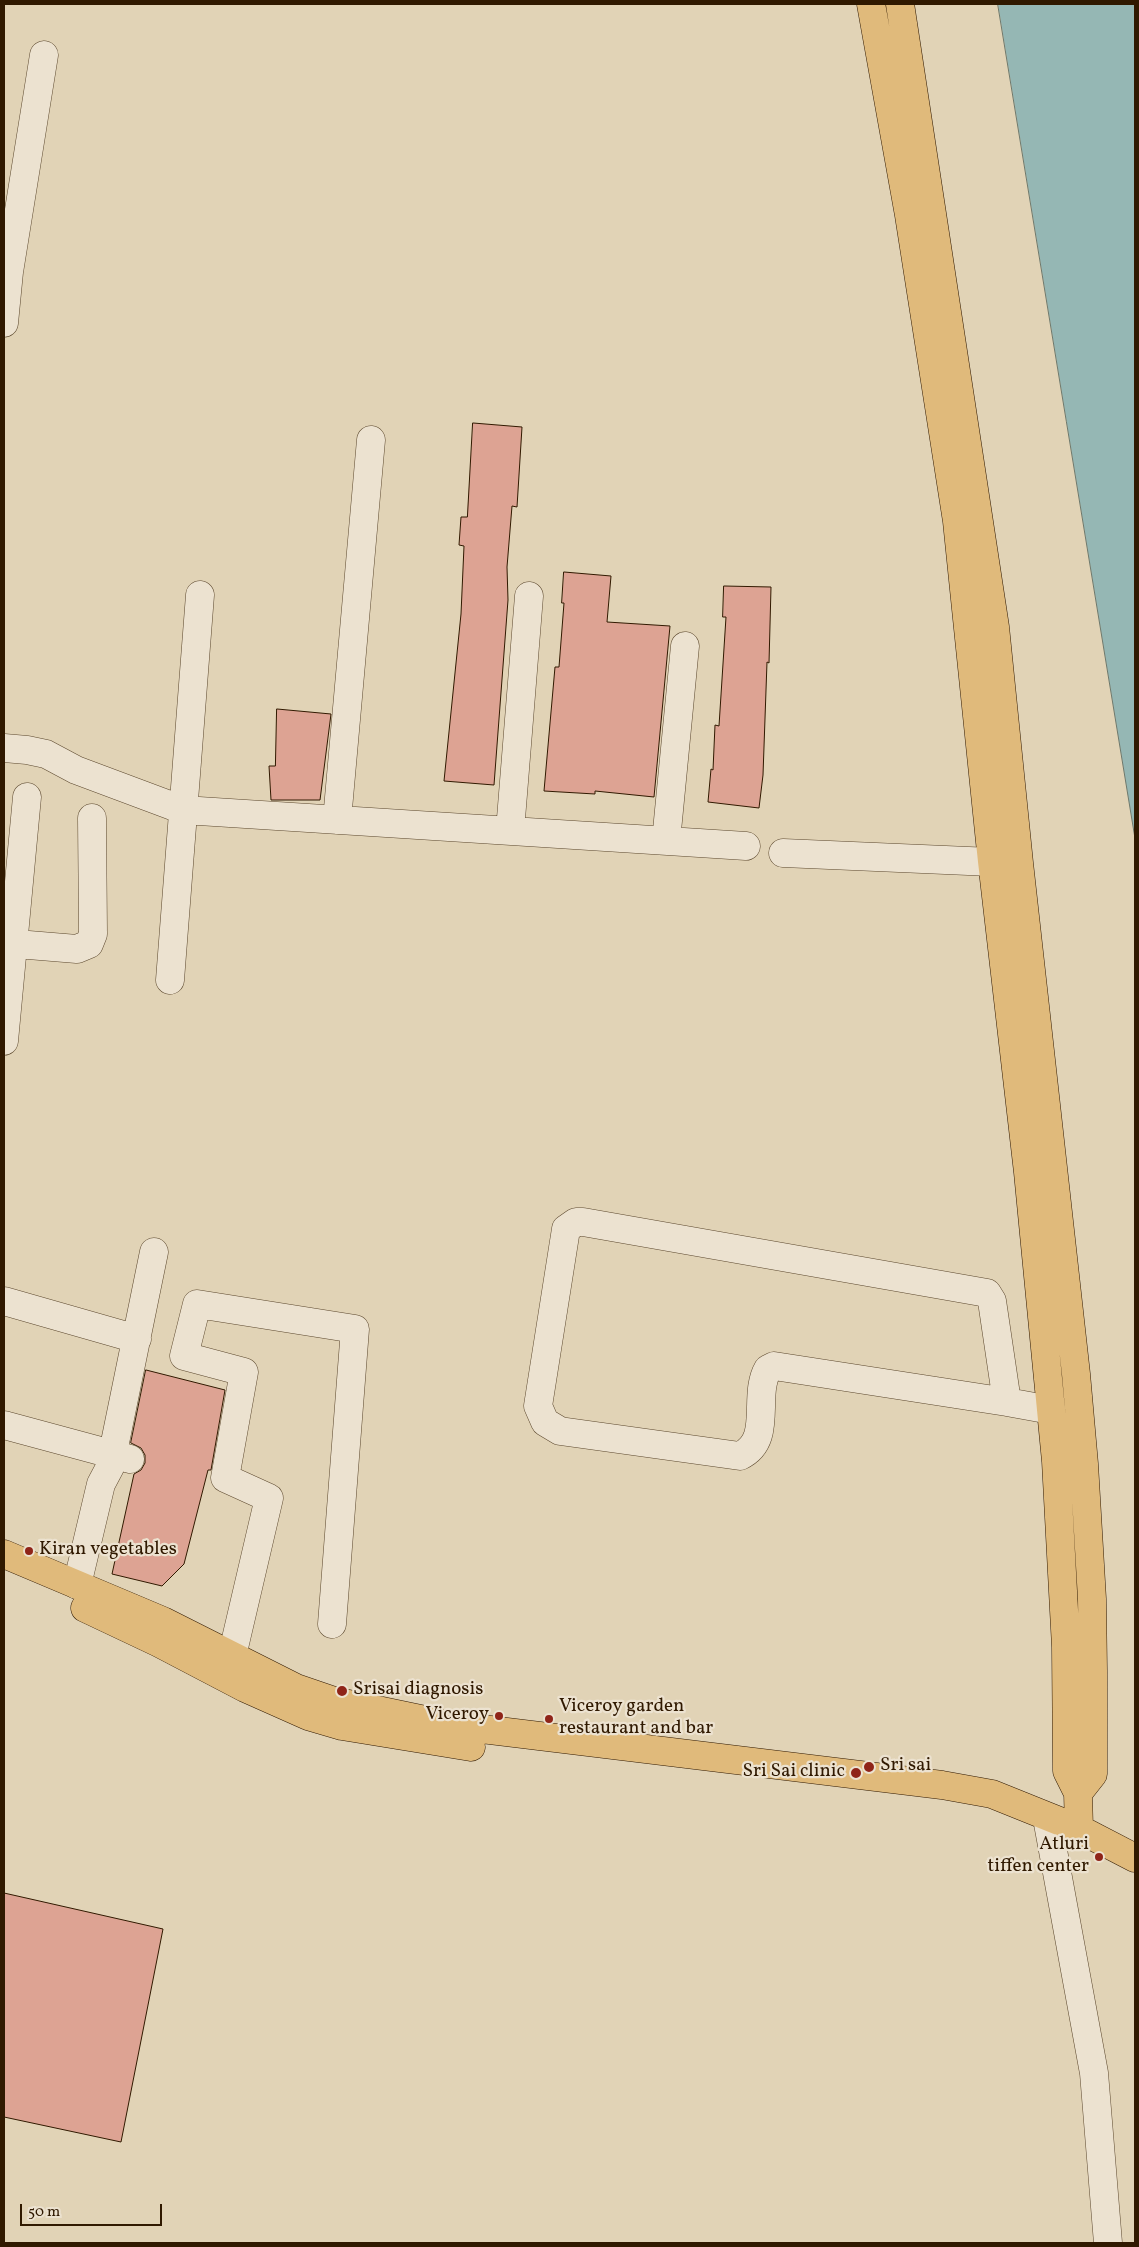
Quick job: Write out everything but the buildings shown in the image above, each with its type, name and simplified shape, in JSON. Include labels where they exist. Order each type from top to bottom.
[{"type":"main road","points":[[871,4],[910,214],[957,521],[977,592]]},
{"type":"main road","points":[[900,4],[977,592],[1006,862],[1041,1307],[1058,1479],[1066,1647],[1067,1771],[1078,1793],[1079,1829]]},
{"type":"main road","points":[[1006,862],[1068,1306],[1084,1464],[1092,1599],[1093,1774],[1078,1793]]},
{"type":"main road","points":[[1041,1307],[1068,1306]]},
{"type":"main road","points":[[4,1554],[163,1621],[296,1688],[334,1702],[449,1724],[942,1785],[992,1794],[1047,1818],[1079,1829],[1135,1858]]},
{"type":"main road","points":[[4,1570],[159,1643],[277,1703],[342,1726],[412,1738],[595,1761],[712,1771],[992,1806],[1009,1802]]},
{"type":"street","points":[[4,323],[6,271],[44,55]]},
{"type":"street","points":[[337,820],[371,440]]},
{"type":"street","points":[[170,980],[200,595]]},
{"type":"street","points":[[510,831],[529,596]]},
{"type":"street","points":[[666,841],[685,646]]},
{"type":"street","points":[[4,748],[46,754],[76,770],[183,810],[746,846]]},
{"type":"street","points":[[4,1041],[8,944],[26,797]]},
{"type":"street","points":[[8,944],[77,949],[89,944],[93,934],[92,818]]},
{"type":"street","points":[[783,853],[1006,862]]},
{"type":"street","points":[[1007,1402],[992,1301],[987,1292],[584,1222],[576,1222],[566,1229],[538,1406],[545,1422],[560,1431],[740,1456],[754,1446],[759,1436],[764,1379],[768,1369],[774,1366],[1051,1410]]},
{"type":"street","points":[[77,1585],[101,1484],[110,1467],[121,1457],[137,1339],[154,1252]]},
{"type":"street","points":[[4,1301],[137,1339]]},
{"type":"street","points":[[232,1656],[269,1498],[224,1478],[244,1372],[184,1356],[197,1304],[355,1329],[332,1624]]},
{"type":"street","points":[[4,1425],[121,1457]]},
{"type":"street","points":[[1047,1818],[1094,2073],[1108,2243]]},
{"type":"water","points":[[998,4],[1135,4],[1135,838]]},
{"type":"place","name":"Kiran vegetables","points":[[29,1551]]},
{"type":"place","name":"Srisai diagnosis","points":[[342,1691]]},
{"type":"place","name":"Viceroy","points":[[499,1716]]},
{"type":"place","name":"Viceroy garden restaurant and bar","points":[[549,1719]]},
{"type":"place","name":"Sri sai","points":[[869,1767]]},
{"type":"place","name":"Sri Sai clinic","points":[[856,1773]]},
{"type":"place","name":"Atluri tiffen center","points":[[1099,1857]]}]
